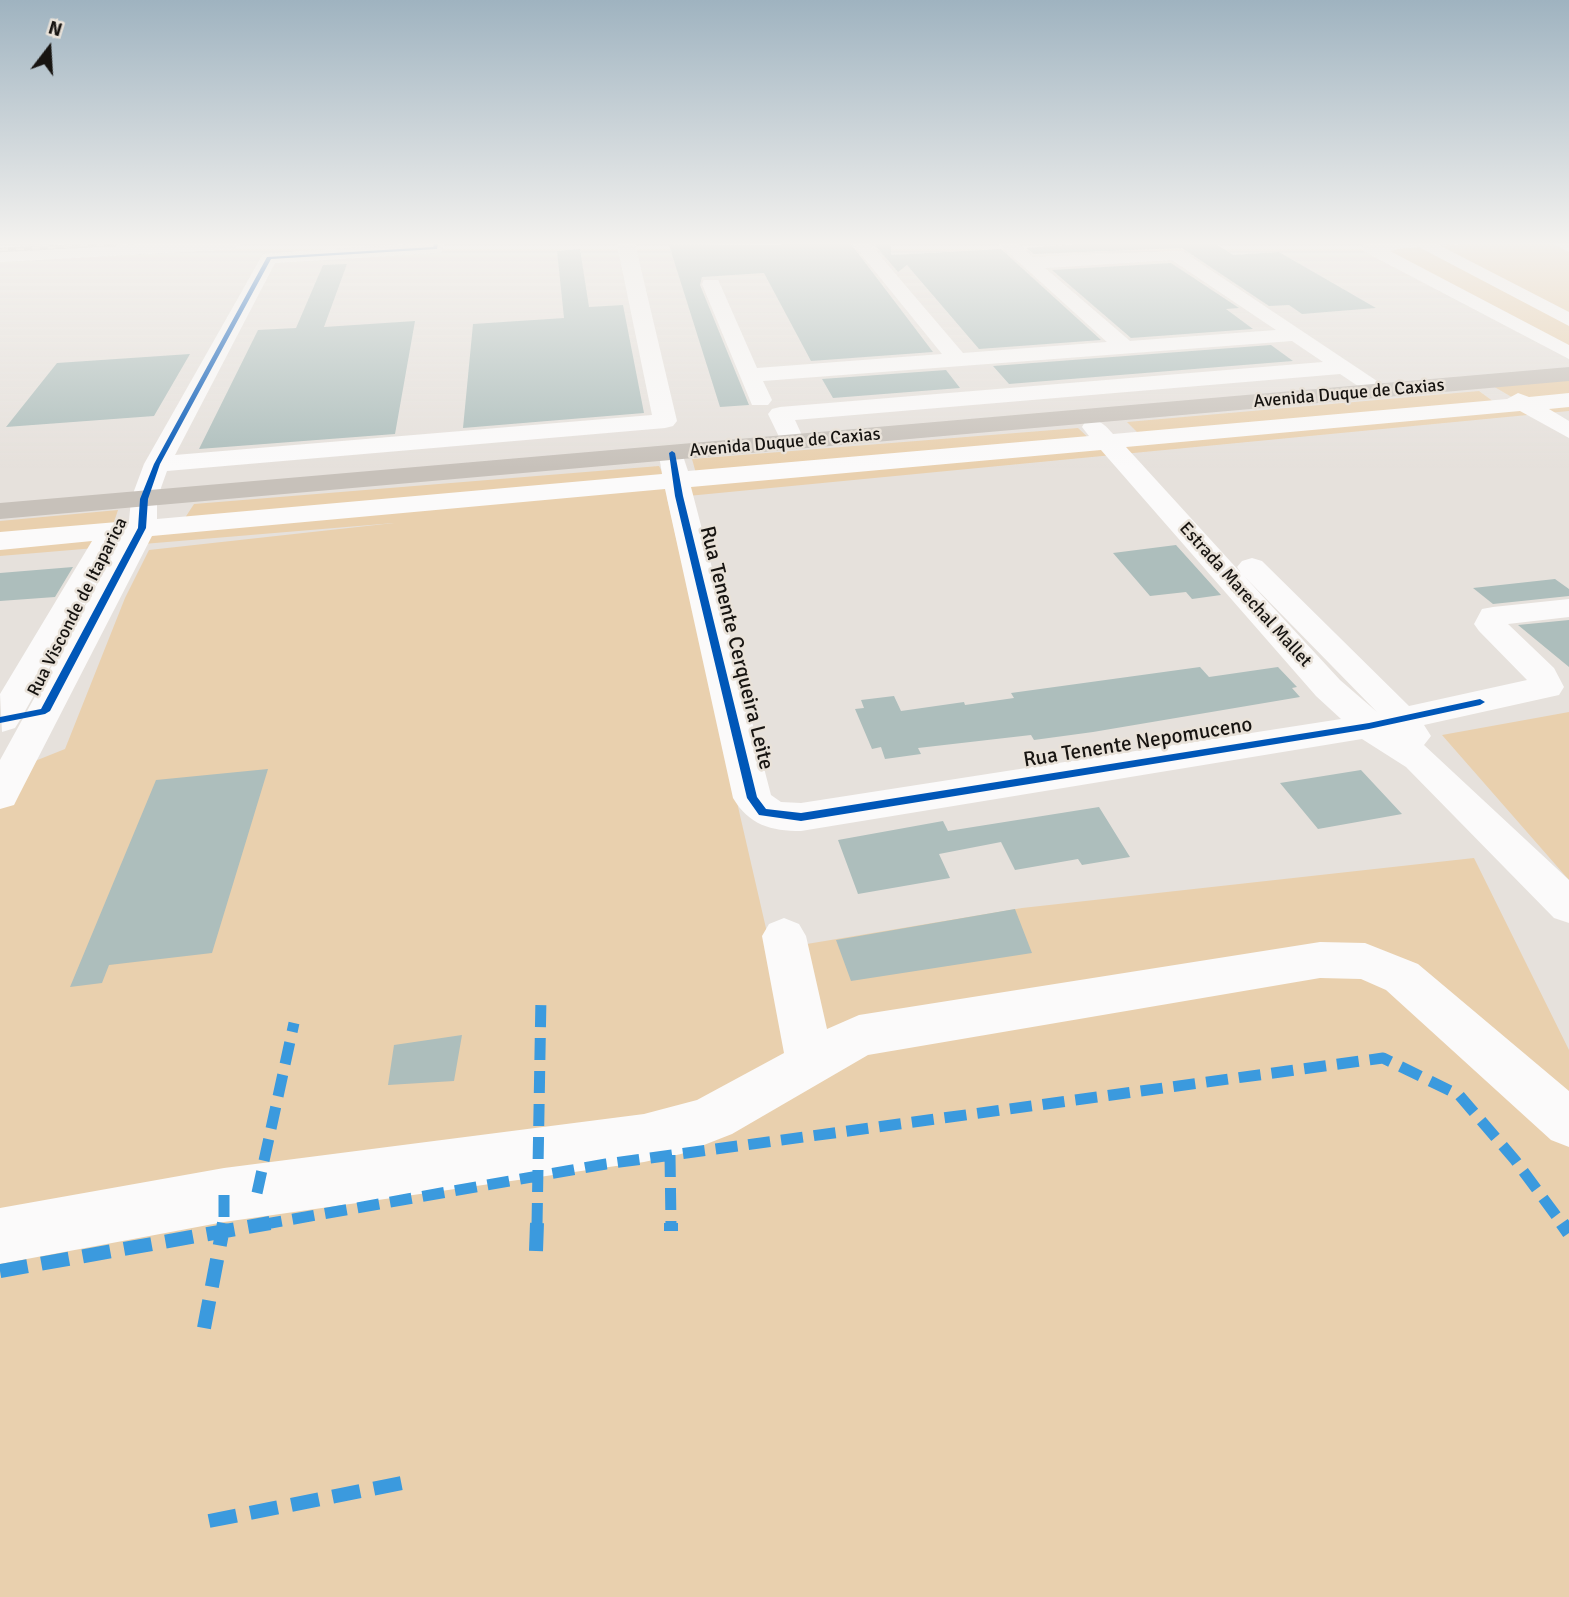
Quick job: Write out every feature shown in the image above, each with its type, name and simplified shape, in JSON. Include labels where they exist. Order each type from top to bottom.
[{"type":"main road","name":"Avenida Duque de Caxias","points":[[0,512],[133,519],[674,467],[793,442],[1098,420],[1569,374]]},
{"type":"street","name":"Rua Visconde de Itaparica","points":[[2,788],[45,711],[158,464],[236,319]]},
{"type":"street","points":[[158,464],[665,421],[642,319]]},
{"type":"street","points":[[725,319],[763,409],[780,414],[1098,420],[1569,400]]},
{"type":"street","points":[[923,319],[958,360]]},
{"type":"street","points":[[1092,319],[1125,347]]},
{"type":"street","points":[[1270,319],[1381,391]]},
{"type":"street","points":[[1504,319],[1569,353]]},
{"type":"street","points":[[749,375],[1295,335]]},
{"type":"street","points":[[674,467],[1098,420],[1342,367]]},
{"type":"street","points":[[1486,382],[1569,431]]},
{"type":"street","points":[[780,414],[793,442]]},
{"type":"street","name":"Estrada Marechal Mallet","points":[[1098,420],[1244,559],[1385,722],[1569,906]]},
{"type":"street","name":"Estrada Marechal Mallet","points":[[1098,420],[1214,561],[1328,688],[1385,722]]},
{"type":"street","name":"Rua Tenente Cerqueira Leite","points":[[674,467],[752,797],[763,812],[801,817]]},
{"type":"street","name":"Rua Visconde de Itaparica","points":[[1,720],[133,519]]},
{"type":"street","points":[[0,541],[133,519]]},
{"type":"street","points":[[1214,561],[1244,559]]},
{"type":"street","name":"Rua Tenente Nepomuceno","points":[[801,817],[1385,722],[1547,687],[1542,675],[1490,624],[1493,617],[1569,608]]},
{"type":"street","points":[[1,720],[45,711]]},
{"type":"street","points":[[784,936],[810,1061]]},
{"type":"street","points":[[0,1236],[224,1195],[656,1135],[714,1117],[859,1036],[1320,960],[1365,961],[1402,976],[1569,1123]]},
{"type":"shaded area","points":[[1493,319],[1569,319],[1569,358]]},
{"type":"shaded area","points":[[1569,375],[1569,411],[667,498],[771,950],[1022,908],[1474,858],[1569,1050],[1569,1597],[0,1597],[0,775],[65,749],[125,598],[149,550],[394,523],[0,556],[0,541],[181,524],[194,504],[659,466],[666,479],[697,477],[692,459],[1078,428],[1092,441],[1140,435],[1127,422],[1479,391],[1494,402],[1522,403],[1486,382]]},
{"type":"shaded area","points":[[118,510],[113,525],[0,535],[0,521]]},
{"type":"shaded area","points":[[1569,712],[1569,880],[1442,735]]},
{"type":"building","points":[[300,319],[327,319],[324,327],[415,321],[395,434],[199,449],[258,330],[296,328]]},
{"type":"building","points":[[556,319],[626,319],[644,413],[463,428],[473,324]]},
{"type":"building","points":[[692,319],[714,319],[749,405],[720,407]]},
{"type":"building","points":[[788,319],[908,319],[933,352],[811,361]]},
{"type":"building","points":[[953,319],[1077,319],[1101,340],[979,349]]},
{"type":"building","points":[[1108,319],[1239,319],[1253,329],[1131,338]]},
{"type":"building","points":[[1271,345],[1293,361],[1009,384],[993,366]]},
{"type":"building","points":[[190,354],[154,416],[6,427],[57,363]]},
{"type":"building","points":[[946,370],[960,388],[833,398],[822,379]]},
{"type":"building","points":[[1176,545],[1221,595],[1192,599],[1186,592],[1150,596],[1113,553]]},
{"type":"building","points":[[73,567],[55,597],[0,601],[0,573]]},
{"type":"building","points":[[1555,579],[1569,589],[1569,596],[1493,604],[1473,588]]},
{"type":"building","points":[[1569,620],[1569,667],[1518,625]]},
{"type":"building","points":[[1200,667],[1209,677],[1278,667],[1297,687],[1292,688],[1300,697],[1034,740],[1031,735],[918,748],[921,754],[885,759],[881,747],[872,749],[855,709],[864,708],[861,700],[894,696],[901,711],[964,702],[965,705],[1014,698],[1011,693]]},
{"type":"building","points":[[268,769],[212,953],[109,965],[102,983],[70,987],[156,780]]},
{"type":"building","points":[[1361,770],[1402,814],[1318,829],[1280,783]]},
{"type":"building","points":[[1099,807],[1130,857],[1082,865],[1078,859],[1015,870],[1001,842],[939,854],[950,878],[858,894],[838,840],[943,821],[948,831]]},
{"type":"building","points":[[1015,909],[1032,953],[851,981],[836,940]]},
{"type":"building","points":[[462,1035],[454,1081],[388,1085],[394,1045]]},
{"type":"marked path","points":[[536,1251],[541,996]]},
{"type":"marked path","points":[[257,1193],[294,1023]]},
{"type":"marked path","points":[[0,1271],[606,1164],[1383,1058],[1459,1095],[1515,1160],[1569,1233]]},
{"type":"marked path","points":[[670,1155],[671,1231]]},
{"type":"marked path","points":[[204,1328],[224,1229],[224,1195]]},
{"type":"marked path","points":[[209,1521],[412,1481]]},
{"type":"cycle path","points":[[0,720],[45,711],[142,528],[144,499],[157,464],[236,319]]},
{"type":"cycle path","points":[[672,453],[679,496],[752,798],[763,812],[801,817],[1369,726],[1480,702]]}]
